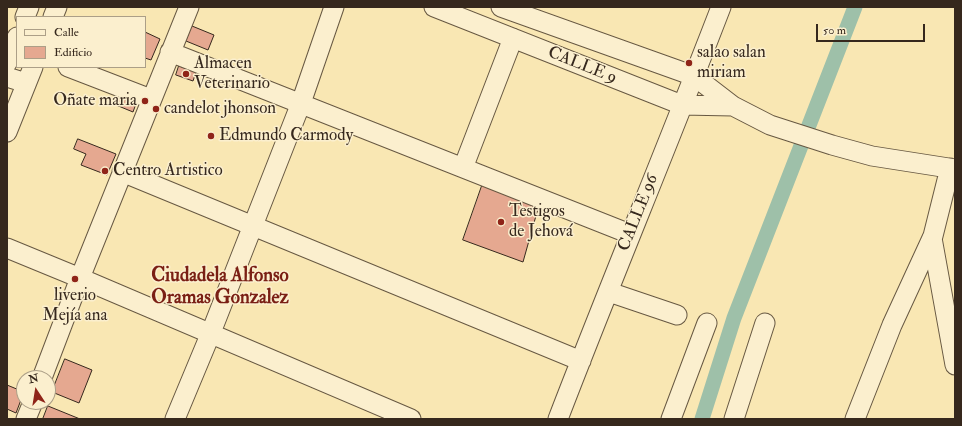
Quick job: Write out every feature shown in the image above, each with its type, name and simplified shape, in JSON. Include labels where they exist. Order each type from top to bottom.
[{"type":"street","points":[[45,370],[122,172],[189,7]]},
{"type":"street","points":[[175,419],[254,226],[302,103],[334,7]]},
{"type":"street","name":"CALLE 9","points":[[434,7],[682,105],[733,106]]},
{"type":"street","name":"CALLE 9","points":[[502,7],[520,10],[694,76],[733,106],[770,125],[872,156],[953,168]]},
{"type":"street","name":"CALLE 96","points":[[558,419],[721,7]]},
{"type":"street","points":[[463,168],[512,38]]},
{"type":"street","points":[[7,63],[16,40]]},
{"type":"street","points":[[170,52],[630,234]]},
{"type":"street","points":[[71,68],[151,99]]},
{"type":"street","points":[[7,77],[30,75],[7,132]]},
{"type":"street","points":[[855,419],[892,325],[932,238],[953,168]]},
{"type":"street","points":[[122,172],[581,361]]},
{"type":"street","points":[[932,238],[955,365]]},
{"type":"street","points":[[7,248],[409,419]]},
{"type":"street","points":[[609,292],[677,315]]},
{"type":"street","points":[[671,419],[707,323]]},
{"type":"street","points":[[734,419],[765,323]]},
{"type":"building","points":[[192,26],[214,35],[208,50],[186,41]]},
{"type":"building","points":[[146,32],[160,39],[151,60],[146,58]]},
{"type":"building","name":"Almacen Veterinario","points":[[179,66],[196,72],[193,81],[176,75]]},
{"type":"building","points":[[121,94],[137,101],[133,112],[116,105]]},
{"type":"building","points":[[78,139],[116,154],[107,175],[81,165],[86,154],[74,149]]},
{"type":"building","name":"Testigos de Jehová","points":[[483,183],[539,205],[523,262],[463,240]]},
{"type":"building","points":[[65,359],[92,370],[79,403],[56,394],[56,382]]},
{"type":"building","points":[[7,385],[16,389],[17,410],[16,413],[7,409]]},
{"type":"building","points":[[56,409],[80,419],[43,419],[46,410]]},
{"type":"waterway","points":[[702,419],[734,318],[855,7]]},
{"type":"place","name":"salao salan miriam","points":[[689,63]]},
{"type":"place","name":"Almacen Veterinario","points":[[186,74]]},
{"type":"place","name":"Oñate maria","points":[[145,101]]},
{"type":"place","name":"candelot jhonson","points":[[156,109]]},
{"type":"place","name":"Edmundo Carmody","points":[[211,136]]},
{"type":"place","name":"Centro Artistico","points":[[105,171]]},
{"type":"place","name":"Testigos de Jehová","points":[[501,222]]},
{"type":"place","name":"liverio Mejía ana","points":[[75,279]]},
{"type":"district","name":"Ciudadela Alfonso Oramas Gonzalez","points":[[220,288]]}]
